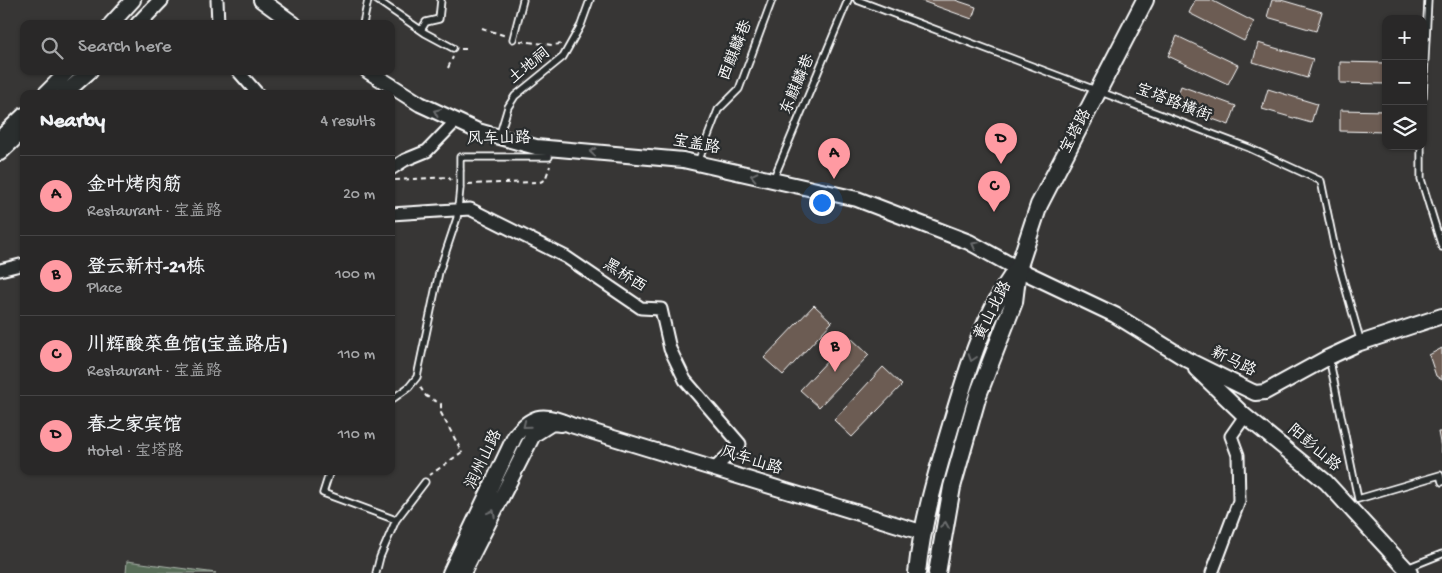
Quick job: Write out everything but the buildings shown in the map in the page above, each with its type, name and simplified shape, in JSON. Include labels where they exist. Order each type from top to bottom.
[{"type":"main road","name":"宝塔路","points":[[1018,269],[1039,204],[1145,0]]},
{"type":"main road","name":"黄山北路","points":[[917,573],[921,532],[980,334],[1000,293],[1018,269]]},
{"type":"main road","name":"黄山北路","points":[[937,573],[952,487],[978,395],[1014,302],[1018,269]]},
{"type":"street","points":[[115,20],[133,0]]},
{"type":"street","points":[[142,20],[161,0]]},
{"type":"street","points":[[217,0],[218,20]]},
{"type":"street","points":[[260,0],[288,20]]},
{"type":"street","points":[[49,90],[64,75]]},
{"type":"street","points":[[69,90],[85,75]]},
{"type":"street","points":[[241,75],[255,90]]},
{"type":"street","name":"宝盖路","points":[[376,75],[420,104],[456,121],[549,152],[683,160],[857,199],[970,242],[1018,269]]},
{"type":"street","points":[[0,138],[20,119]]},
{"type":"street","points":[[395,166],[427,151],[456,121]]},
{"type":"street","points":[[0,153],[20,134]]},
{"type":"street","name":"黑桥西","points":[[395,214],[470,209],[566,257],[641,308],[661,310],[670,349],[685,380],[740,444],[714,469]]},
{"type":"street","points":[[0,270],[20,265]]},
{"type":"street","name":"新马路","points":[[1018,269],[1115,314],[1186,359],[1255,393],[1265,392],[1328,357],[1361,342],[1442,316]]},
{"type":"street","name":"阳彭山路","points":[[1186,359],[1245,416],[1326,482],[1408,571]]},
{"type":"street","points":[[1212,573],[1238,502],[1238,455],[1231,436],[1245,416]]},
{"type":"street","name":"润州山路","points":[[450,573],[515,436],[522,426],[531,420],[541,417],[554,417],[571,425]]},
{"type":"street","name":"润州山路","points":[[463,573],[533,435],[552,423],[571,425]]},
{"type":"street","name":"风车山路","points":[[571,425],[921,532]]},
{"type":"lane","points":[[364,20],[368,0]]},
{"type":"lane","points":[[377,0],[420,30],[454,50]]},
{"type":"lane","points":[[420,30],[426,22],[439,19],[441,15],[441,0]]},
{"type":"lane","name":"土地祠","points":[[513,39],[523,0]]},
{"type":"lane","name":"土地祠","points":[[500,137],[508,107],[514,96],[564,57],[581,25],[590,0]]},
{"type":"lane","name":"西麒麟巷","points":[[697,163],[718,110],[739,89],[772,0]]},
{"type":"lane","name":"东麒麟巷","points":[[773,180],[848,0]]},
{"type":"lane","name":"宝塔路横街","points":[[857,0],[870,2],[1249,148],[1320,181],[1336,254],[1361,342]]},
{"type":"lane","points":[[1425,60],[1428,0]]},
{"type":"lane","points":[[1421,150],[1421,178],[1442,247]]},
{"type":"lane","name":"风车山路","points":[[395,397],[409,387],[418,373],[439,272],[458,209],[461,186],[460,157],[549,152]]},
{"type":"lane","points":[[1328,357],[1358,499],[1440,475],[1442,482]]},
{"type":"lane","points":[[329,475],[323,493],[396,520]]},
{"type":"lane","points":[[376,573],[396,520],[424,482]]},
{"type":"lane","points":[[1408,571],[1442,554]]},
{"type":"path","name":"土地祠","points":[[482,28],[513,39],[552,45],[561,43],[569,46]]},
{"type":"path","points":[[448,68],[454,50]]},
{"type":"path","points":[[461,186],[540,182],[545,180],[552,162],[549,152]]},
{"type":"path","points":[[395,180],[448,177],[454,182]]},
{"type":"path","points":[[418,373],[421,376],[418,382],[426,396],[441,404],[441,413],[462,452],[426,477],[424,482]]},
{"type":"green space","points":[[127,561],[216,573],[126,573]]},
{"type":"place","name":"春之家宾馆","points":[[1001,164]]},
{"type":"place","name":"金叶烤肉筋","points":[[834,179]]},
{"type":"place","name":"川辉酸菜鱼馆(宝盖路店)","points":[[994,212]]},
{"type":"place","name":"登云新村-21栋","points":[[835,372]]}]
